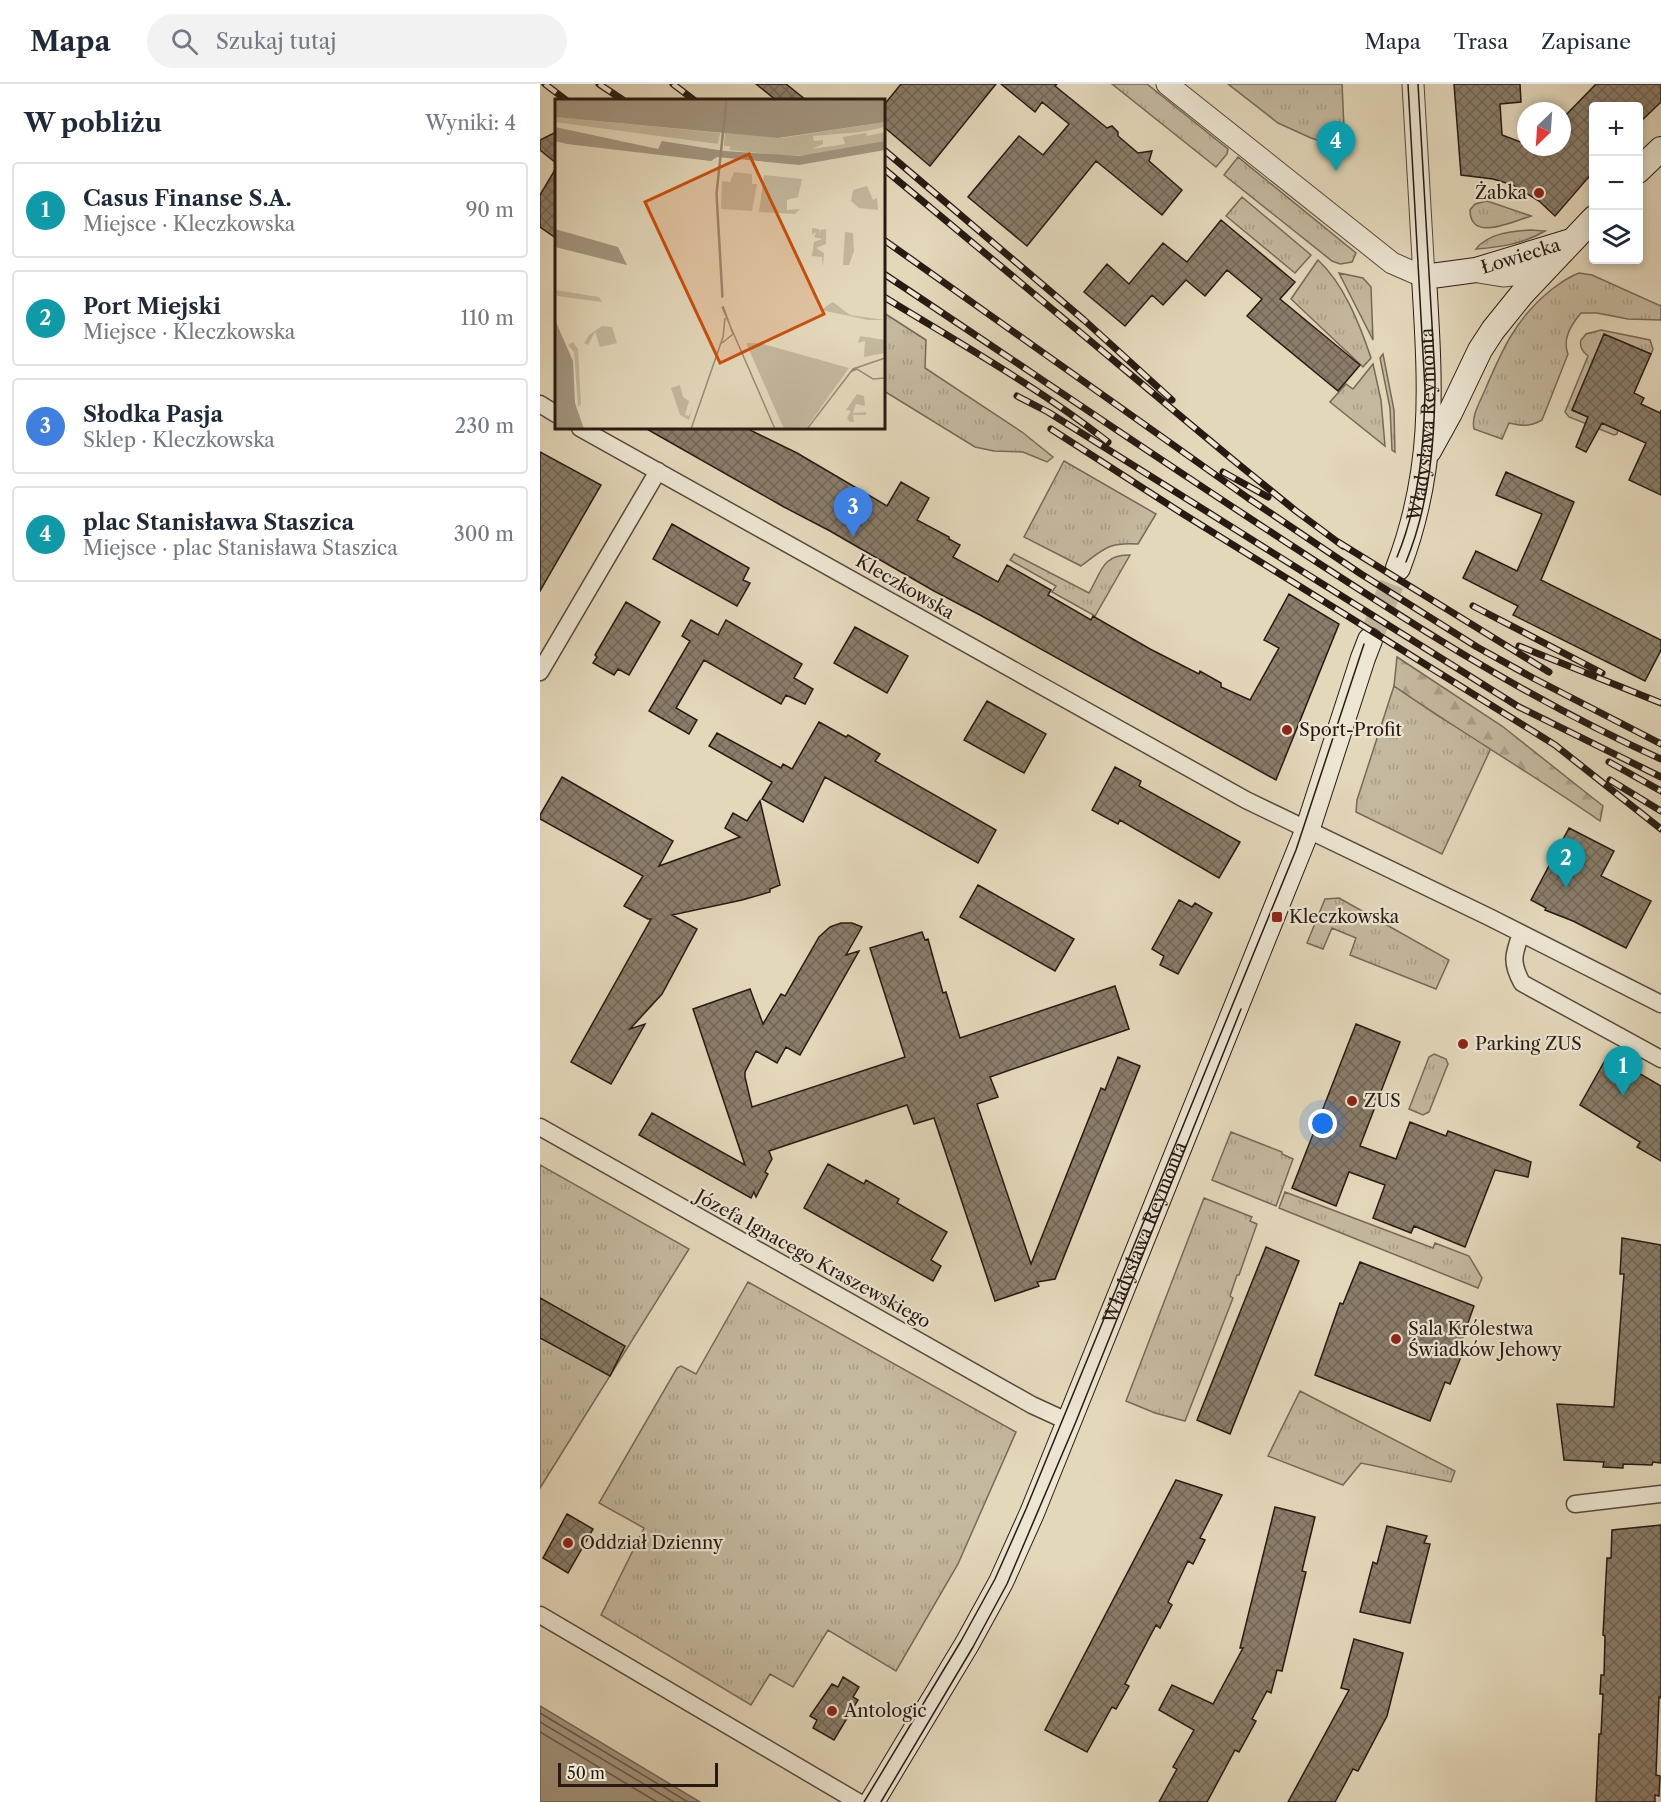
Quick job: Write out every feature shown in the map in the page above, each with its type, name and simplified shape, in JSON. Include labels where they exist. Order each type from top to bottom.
[{"type":"main road","points":[[1643,166],[1661,148]]},
{"type":"main road","name":"Łowiecka","points":[[1544,272],[1589,222]]},
{"type":"main road","name":"Łowiecka","points":[[1424,277],[1472,271],[1571,241]]},
{"type":"main road","points":[[1426,456],[1492,330],[1544,272]]},
{"type":"main road","name":"Władysława Reymonta","points":[[1398,568],[1413,526],[1426,456],[1430,385],[1424,277]]},
{"type":"main road","name":"Władysława Reymonta","points":[[872,1802],[938,1695],[1001,1582],[1032,1513],[1307,831],[1370,640]]},
{"type":"street","points":[[1167,84],[1392,263],[1424,277],[1413,84]]},
{"type":"street","name":"Łowiecka","points":[[1472,271],[1503,276],[1544,272]]},
{"type":"street","points":[[540,404],[555,413]]},
{"type":"street","name":"Kleczkowska","points":[[582,429],[785,540],[951,636],[1246,800],[1661,1004]]},
{"type":"street","points":[[540,672],[658,471]]},
{"type":"street","points":[[1521,934],[1514,958],[1515,971],[1522,983],[1661,1059]]},
{"type":"street","name":"Józefa Ignacego Kraszewskiego","points":[[540,1127],[1024,1400],[1069,1422]]},
{"type":"street","points":[[1575,1504],[1661,1494]]},
{"type":"street","points":[[540,1615],[858,1802]]},
{"type":"green space","points":[[1112,84],[1147,84],[1228,149],[1227,154],[1216,167]]},
{"type":"green space","points":[[1228,84],[1342,84],[1345,149],[1311,138],[1278,123]]},
{"type":"green space","points":[[1238,157],[1356,253],[1352,262],[1340,264],[1332,261],[1224,175]]},
{"type":"green space","points":[[1242,197],[1311,255],[1295,273],[1226,216]]},
{"type":"green space","points":[[1487,201],[1531,216],[1494,227],[1477,226],[1472,220],[1470,210],[1475,204]]},
{"type":"green space","points":[[1531,230],[1545,231],[1512,244],[1476,249],[1494,236]]},
{"type":"green space","points":[[1318,260],[1336,281],[1356,319],[1371,358],[1363,367],[1291,299]]},
{"type":"green space","points":[[1339,273],[1363,278],[1371,287],[1373,340]]},
{"type":"green space","points":[[1579,273],[1592,275],[1661,306],[1661,320],[1628,319],[1597,313],[1581,313],[1568,332],[1566,348],[1568,354],[1542,420],[1526,425],[1509,423],[1502,439],[1474,429],[1475,414],[1479,404],[1504,348],[1519,323],[1551,290]]},
{"type":"green space","points":[[885,314],[926,340],[925,368],[1022,432],[1053,457],[1047,462],[1023,452],[994,451],[975,447],[885,392]]},
{"type":"green space","points":[[1601,330],[1650,340],[1653,349],[1651,354],[1604,335],[1572,410],[1588,417],[1587,420],[1618,430],[1614,435],[1569,417],[1565,412],[1588,356],[1582,349],[1581,340],[1586,334]]},
{"type":"green space","points":[[1383,354],[1394,410],[1395,452],[1392,450],[1390,408],[1380,358]]},
{"type":"green space","points":[[1373,364],[1381,400],[1385,446],[1330,402],[1346,384],[1353,389]]},
{"type":"green space","points":[[1064,461],[1156,514],[1138,544],[1120,544],[1107,548],[1081,566],[1024,537]]},
{"type":"green space","points":[[1014,554],[1089,593],[1108,561],[1130,555],[1095,616],[1052,592],[1056,586],[1010,560]]},
{"type":"green space","points":[[1397,657],[1502,726],[1603,806],[1600,821],[1394,686]]},
{"type":"green space","points":[[1394,686],[1491,748],[1442,854],[1356,812],[1357,800]]},
{"type":"green space","points":[[1339,898],[1449,960],[1436,989],[1350,955],[1356,938],[1332,928],[1323,949],[1307,943],[1325,899]]},
{"type":"green space","points":[[1434,1054],[1446,1059],[1448,1064],[1429,1112],[1423,1115],[1409,1109],[1429,1057]]},
{"type":"green space","points":[[1231,1132],[1282,1152],[1293,1159],[1276,1206],[1212,1180]]},
{"type":"green space","points":[[540,1165],[689,1249],[540,1488]]},
{"type":"green space","points":[[1285,1192],[1433,1248],[1435,1243],[1469,1256],[1482,1278],[1478,1288],[1279,1208]]},
{"type":"green space","points":[[1204,1198],[1252,1217],[1250,1221],[1257,1224],[1230,1296],[1233,1298],[1185,1421],[1155,1413],[1126,1401]]},
{"type":"green space","points":[[748,1282],[1016,1432],[958,1564],[896,1671],[828,1630],[793,1687],[770,1674],[751,1705],[601,1615],[644,1528],[599,1503],[677,1368],[681,1366],[696,1374]]},
{"type":"green space","points":[[1300,1391],[1455,1471],[1451,1482],[1361,1463],[1343,1485],[1268,1456]]},
{"type":"water","points":[[540,1706],[700,1802],[540,1802]]},
{"type":"building","points":[[756,84],[786,84],[805,99],[775,99]]},
{"type":"building","points":[[901,84],[996,84],[930,166],[885,128],[885,104]]},
{"type":"building","points":[[1001,84],[1057,84],[1055,86],[1107,128],[1112,126],[1118,132],[1118,136],[1138,153],[1152,151],[1149,161],[1182,190],[1162,215],[1096,161],[1027,246],[968,197],[1019,136],[1043,155],[1069,124],[1042,102],[1035,112]]},
{"type":"building","points":[[1454,84],[1520,84],[1521,102],[1500,104],[1502,135],[1517,141],[1517,156],[1571,156],[1571,110],[1596,84],[1661,84],[1661,102],[1643,119],[1643,102],[1589,102],[1589,177],[1555,216],[1539,201],[1513,185],[1493,179],[1461,175]]},
{"type":"building","points":[[555,132],[555,162],[540,150],[540,140]]},
{"type":"building","points":[[555,170],[555,237],[540,227],[540,195]]},
{"type":"building","points":[[1221,220],[1295,282],[1280,299],[1360,365],[1338,391],[1247,316],[1262,299],[1227,270],[1205,296],[1186,280],[1163,305],[1152,295],[1125,326],[1084,292],[1107,264],[1129,284],[1163,243],[1187,262]]},
{"type":"building","points":[[1604,334],[1651,354],[1634,393],[1644,398],[1641,404],[1660,413],[1661,410],[1661,495],[1629,480],[1646,443],[1602,423],[1586,452],[1576,447],[1588,417],[1572,410]]},
{"type":"building","points":[[647,429],[748,429],[797,453],[887,506],[901,482],[929,498],[917,520],[960,545],[953,557],[998,582],[1007,565],[1051,590],[1048,595],[1091,620],[1093,616],[1150,649],[1199,674],[1200,671],[1221,683],[1221,687],[1250,700],[1279,648],[1264,640],[1289,594],[1339,624],[1276,780]]},
{"type":"building","points":[[540,452],[601,485],[540,591]]},
{"type":"building","points":[[1506,472],[1574,502],[1541,580],[1661,640],[1661,650],[1645,681],[1513,615],[1518,606],[1463,578],[1476,551],[1517,571],[1542,514],[1496,495]]},
{"type":"building","points":[[672,524],[749,568],[743,580],[750,583],[737,606],[653,559]]},
{"type":"building","points":[[626,602],[660,622],[629,675],[618,669],[614,675],[593,663],[597,657],[595,655]]},
{"type":"building","points":[[691,620],[718,635],[726,620],[802,664],[794,678],[813,689],[805,704],[786,695],[781,704],[704,660],[676,708],[697,720],[689,734],[649,711],[690,641],[682,636]]},
{"type":"building","points":[[855,627],[908,656],[887,693],[834,663]]},
{"type":"building","points":[[987,701],[1046,734],[1024,773],[964,740]]},
{"type":"building","points":[[819,722],[846,737],[848,735],[880,754],[875,761],[996,830],[978,863],[825,777],[803,822],[762,799],[772,782],[709,746],[717,733],[781,768],[783,764],[792,769]]},
{"type":"building","points":[[1115,767],[1141,781],[1139,786],[1240,842],[1219,878],[1120,820],[1118,824],[1092,810]]},
{"type":"building","points":[[562,777],[673,841],[659,866],[740,837],[725,828],[733,813],[747,821],[760,801],[780,885],[770,889],[770,892],[742,900],[672,915],[697,929],[662,994],[630,1029],[645,1024],[611,1084],[571,1062],[651,919],[624,906],[643,876],[540,819],[540,815]]},
{"type":"building","points":[[1569,828],[1614,851],[1601,876],[1651,901],[1626,948],[1573,921],[1545,910],[1546,908],[1531,900]]},
{"type":"building","points":[[978,885],[1074,939],[1055,971],[960,917]]},
{"type":"building","points":[[1179,900],[1192,907],[1195,903],[1212,913],[1178,974],[1160,965],[1164,956],[1152,949]]},
{"type":"building","points":[[841,923],[852,923],[862,927],[846,955],[859,951],[800,1055],[786,1047],[777,1063],[756,1051],[745,1072],[752,1107],[905,1057],[870,948],[922,932],[925,940],[928,939],[943,993],[946,992],[960,1038],[1115,986],[1129,1029],[990,1077],[998,1097],[977,1104],[1031,1264],[1101,1088],[1105,1090],[1118,1057],[1140,1066],[1055,1279],[1037,1282],[1039,1286],[995,1301],[934,1118],[914,1124],[907,1105],[769,1151],[772,1159],[765,1172],[768,1174],[756,1197],[754,1192],[751,1198],[639,1135],[652,1113],[745,1165],[693,1009],[750,989],[763,1024],[781,994],[785,996],[819,937],[830,927]]},
{"type":"building","points":[[1356,1024],[1400,1042],[1360,1146],[1396,1159],[1410,1122],[1446,1136],[1448,1131],[1531,1162],[1528,1177],[1495,1170],[1465,1247],[1414,1226],[1411,1233],[1373,1218],[1385,1185],[1349,1172],[1336,1206],[1292,1188]]},
{"type":"building","points":[[1608,1055],[1661,1086],[1661,1161],[1637,1147],[1640,1142],[1580,1105]]},
{"type":"building","points":[[828,1164],[864,1184],[866,1180],[899,1199],[897,1203],[947,1232],[931,1260],[941,1266],[933,1281],[804,1208]]},
{"type":"building","points":[[1622,1238],[1661,1245],[1661,1463],[1623,1464],[1623,1468],[1603,1467],[1604,1462],[1564,1460],[1557,1404],[1614,1407],[1624,1274],[1620,1274]]},
{"type":"building","points":[[1266,1247],[1299,1261],[1230,1434],[1197,1420]]},
{"type":"building","name":"Sala Królestwa Świadków Jehowy","points":[[1360,1262],[1474,1306],[1460,1345],[1465,1347],[1450,1384],[1445,1382],[1430,1421],[1315,1375],[1340,1303],[1343,1304]]},
{"type":"building","points":[[540,1298],[625,1346],[610,1376],[540,1338]]},
{"type":"building","points":[[1176,1480],[1222,1495],[1200,1538],[1205,1540],[1193,1564],[1188,1561],[1168,1602],[1172,1605],[1160,1628],[1156,1625],[1125,1684],[1129,1686],[1116,1709],[1112,1707],[1087,1752],[1045,1730]]},
{"type":"building","points":[[1275,1507],[1315,1517],[1302,1571],[1306,1572],[1282,1671],[1277,1670],[1271,1693],[1267,1691],[1252,1719],[1256,1721],[1239,1752],[1235,1750],[1207,1802],[1159,1802],[1177,1769],[1173,1767],[1194,1730],[1159,1710],[1172,1685],[1213,1704],[1243,1648],[1240,1648]]},
{"type":"building","name":"Oddział Dzienny","points":[[567,1514],[593,1529],[568,1573],[543,1558]]},
{"type":"building","points":[[1661,1525],[1661,1698],[1659,1697],[1656,1775],[1660,1776],[1659,1796],[1655,1795],[1655,1802],[1596,1802],[1603,1694],[1600,1694],[1601,1675],[1604,1675],[1605,1636],[1603,1635],[1607,1558],[1611,1558],[1612,1530]]},
{"type":"building","points":[[1387,1526],[1427,1536],[1424,1543],[1430,1544],[1410,1623],[1360,1612],[1373,1562],[1377,1564]]},
{"type":"building","points":[[1354,1639],[1403,1653],[1387,1716],[1358,1771],[1353,1769],[1335,1802],[1288,1802],[1349,1690],[1341,1688]]},
{"type":"building","name":"Antologic","points":[[843,1677],[859,1687],[853,1697],[858,1700],[834,1740],[813,1728],[817,1720],[810,1716],[832,1684],[838,1687]]},
{"type":"tunnel","points":[[1370,640],[1398,568]]},
{"type":"tram line","points":[[1397,557],[1411,517],[1419,475],[1425,389],[1408,84]]},
{"type":"tram line","points":[[1406,562],[1426,494],[1435,400],[1418,84]]},
{"type":"tram line","points":[[864,1802],[961,1641],[995,1579],[1026,1509],[1296,850],[1364,644]]},
{"type":"tram line","points":[[881,1802],[973,1647],[1007,1584],[1075,1424],[1241,1009]]},
{"type":"railway","points":[[545,84],[565,99]]},
{"type":"railway","points":[[599,84],[622,99]]},
{"type":"railway","points":[[673,84],[693,99]]},
{"type":"railway","points":[[885,151],[1084,320],[1172,400]]},
{"type":"railway","points":[[885,170],[1232,459],[1343,546]]},
{"type":"railway","points":[[885,241],[1248,498],[1361,574],[1477,647],[1661,744]]},
{"type":"railway","points":[[885,275],[1235,509],[1423,630],[1516,685],[1661,759]]},
{"type":"railway","points":[[885,298],[1026,384],[1108,442]]},
{"type":"railway","points":[[1017,396],[1048,412],[1519,707],[1661,777]]},
{"type":"railway","points":[[1051,429],[1555,745],[1661,829]]},
{"type":"railway","points":[[1223,472],[1268,497]]},
{"type":"railway","points":[[1338,542],[1549,672]]},
{"type":"railway","points":[[1473,606],[1602,673]]},
{"type":"railway","points":[[1519,646],[1661,703]]},
{"type":"railway","points":[[1609,762],[1661,791]]},
{"type":"railway","points":[[1610,780],[1661,811]]},
{"type":"place","name":"plac Stanisława Staszica","points":[[1336,171]]},
{"type":"place","name":"Żabka","points":[[1539,193]]},
{"type":"place","name":"Słodka Pasja","points":[[853,537]]},
{"type":"place","name":"Sport-Profit","points":[[1287,730]]},
{"type":"place","name":"Port Miejski","points":[[1566,888]]},
{"type":"place","name":"Kleczkowska","points":[[1277,917]]},
{"type":"place","name":"Parking ZUS","points":[[1463,1044]]},
{"type":"place","name":"Casus Finanse S.A.","points":[[1623,1096]]},
{"type":"place","name":"ZUS","points":[[1352,1101]]},
{"type":"place","name":"Sala Królestwa Świadków Jehowy","points":[[1396,1339]]},
{"type":"place","name":"Oddział Dzienny","points":[[568,1543]]},
{"type":"place","name":"Antologic","points":[[832,1711]]}]
